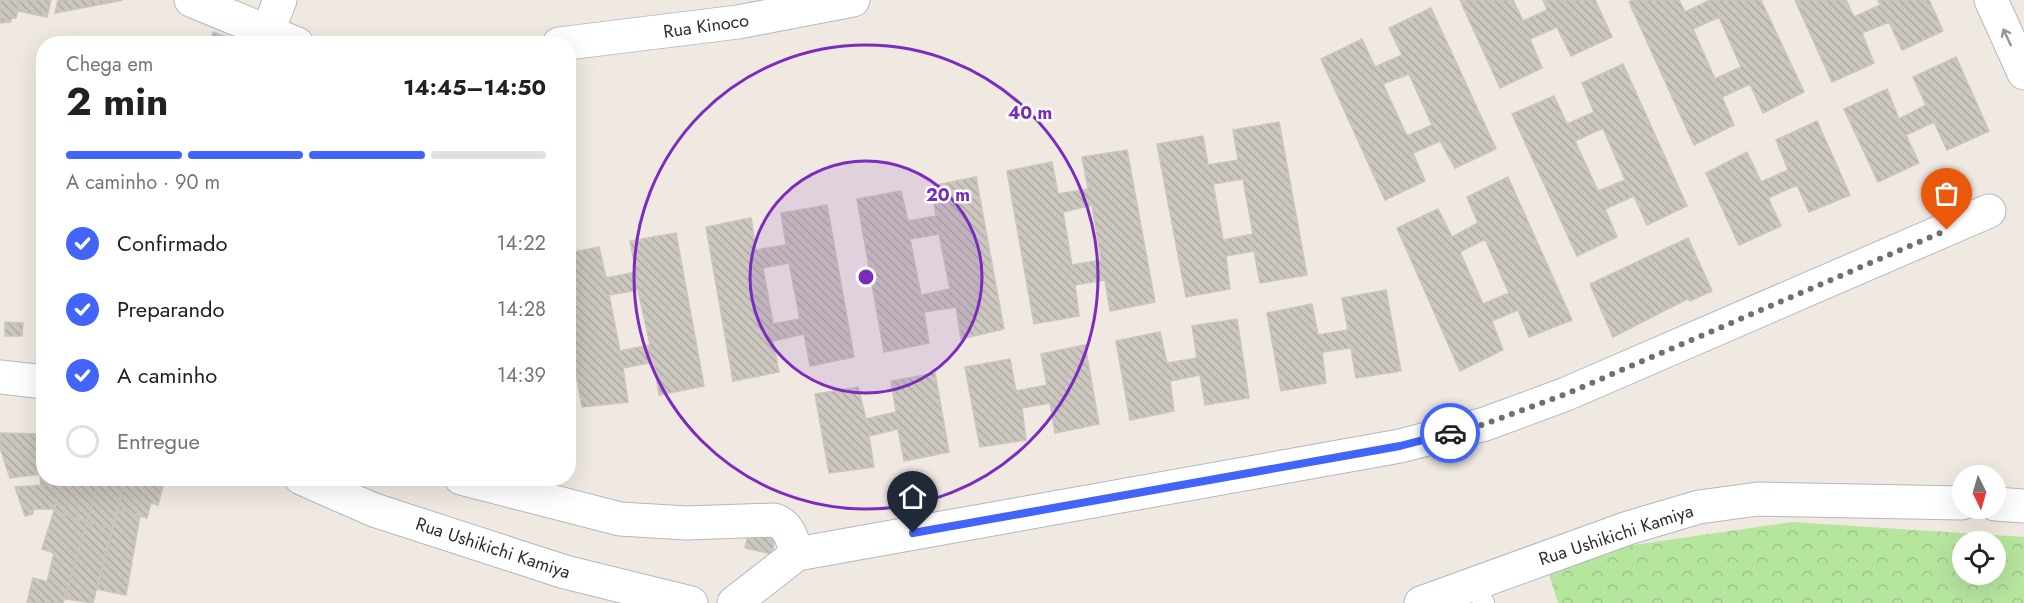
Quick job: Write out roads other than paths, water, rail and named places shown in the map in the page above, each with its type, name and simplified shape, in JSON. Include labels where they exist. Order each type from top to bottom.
[{"type":"street","points":[[191,0],[280,36]]},
{"type":"street","points":[[280,0],[282,36]]},
{"type":"street","name":"Rua Kinoco","points":[[576,42],[738,22],[853,0]]},
{"type":"street","points":[[1991,0],[2024,73]]},
{"type":"street","points":[[734,603],[797,554],[1400,446],[1485,424],[1566,394],[1989,211]]},
{"type":"street","points":[[0,377],[36,381]]},
{"type":"street","name":"Rua Ushikichi Kamiya","points":[[319,486],[374,510],[565,572],[691,603]]},
{"type":"street","points":[[492,486],[620,519],[687,523],[774,520],[789,530],[797,554]]},
{"type":"street","name":"Rua Ushikichi Kamiya","points":[[1421,603],[1479,593],[1628,528],[1699,507],[1758,499],[1952,503]]},
{"type":"street","points":[[2006,505],[2024,506]]}]
